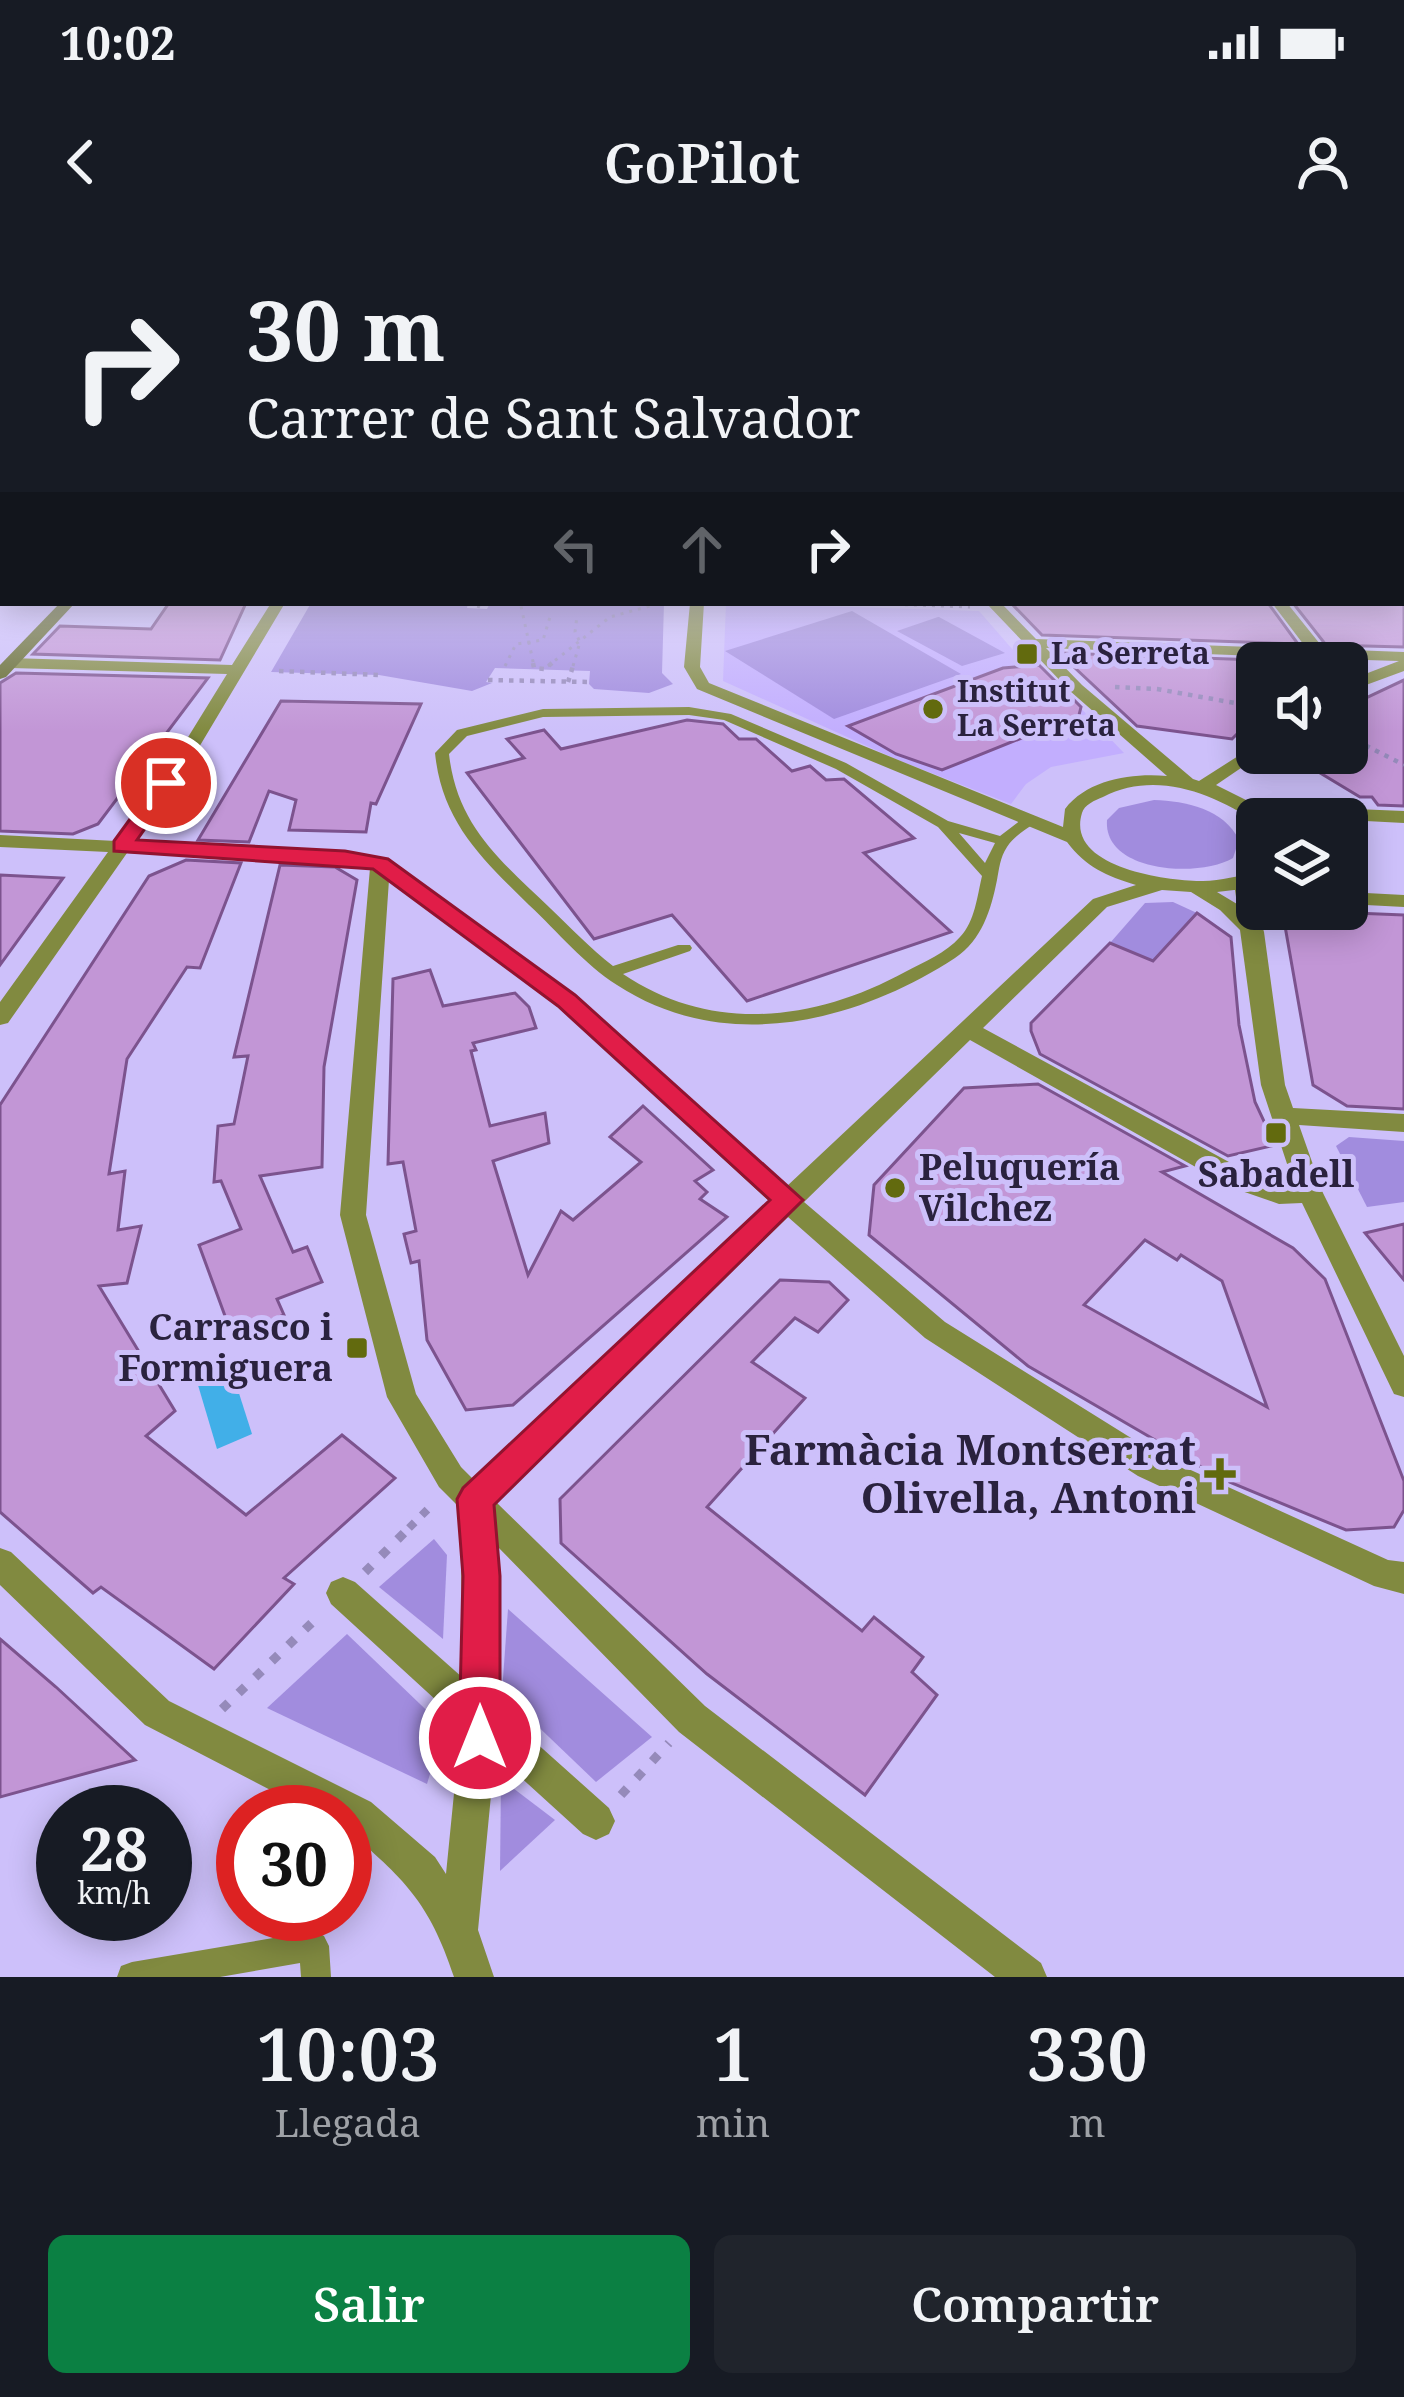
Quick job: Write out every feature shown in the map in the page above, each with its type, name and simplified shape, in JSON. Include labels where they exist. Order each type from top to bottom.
[{"type":"street","points":[[5,668],[65,606]]},
{"type":"street","points":[[0,1018],[122,846],[240,670],[276,606]]},
{"type":"street","points":[[697,606],[692,667],[703,686],[1075,838],[1106,867],[1156,885],[1199,889],[1236,884]]},
{"type":"street","points":[[996,606],[1144,752],[1194,786],[1236,804]]},
{"type":"street","points":[[1281,606],[1310,642]]},
{"type":"street","points":[[1032,643],[1236,654]]},
{"type":"street","points":[[1368,660],[1404,661]]},
{"type":"street","points":[[1368,677],[1404,661]]},
{"type":"street","points":[[5,668],[240,670]]},
{"type":"street","points":[[1144,752],[1154,781]]},
{"type":"street","points":[[1075,838],[1071,818],[1077,805],[1100,789],[1154,781],[1194,786],[1236,764]]},
{"type":"street","points":[[1368,815],[1404,817]]},
{"type":"street","points":[[0,841],[345,857],[380,864],[566,1001],[935,1330],[1149,1466],[1386,1575],[1404,1578]]},
{"type":"street","points":[[380,864],[388,899],[371,948],[353,1214],[402,1396],[450,1477],[692,1719],[1027,1977]]},
{"type":"street","points":[[1100,903],[1106,867]]},
{"type":"street","points":[[475,1499],[1100,903],[1156,885]]},
{"type":"street","points":[[1199,889],[1254,932],[1273,1085],[1310,1193],[1404,1385]]},
{"type":"street","points":[[388,899],[411,892],[433,899]]},
{"type":"street","points":[[1368,899],[1404,901]]},
{"type":"street","points":[[968,1029],[1242,1181],[1279,1195],[1310,1193]]},
{"type":"street","points":[[1285,1116],[1404,1123]]},
{"type":"street","points":[[458,1930],[477,1797],[482,1576],[475,1499]]},
{"type":"street","points":[[0,1563],[157,1713],[358,1816],[422,1870],[458,1930],[474,1977]]},
{"type":"street","points":[[343,1593],[596,1821]]},
{"type":"lane","points":[[1003,841],[943,824],[841,766],[727,717],[689,711],[568,711],[493,722],[462,733],[442,753],[442,782],[469,836],[612,972],[637,991],[695,1013],[753,1022],[799,1020],[875,997],[968,941],[983,911],[1003,841],[1030,820]]},
{"type":"lane","points":[[943,824],[991,878]]},
{"type":"lane","points":[[612,972],[684,948]]},
{"type":"lane","points":[[132,1977],[177,1973],[314,1946],[316,1977]]},
{"type":"path","points":[[521,606],[534,668],[545,669]]},
{"type":"path","points":[[542,681],[545,669],[580,637],[610,617],[651,606]]},
{"type":"path","points":[[578,616],[575,632],[580,637]]},
{"type":"path","points":[[505,667],[516,644],[543,640],[550,617]]},
{"type":"path","points":[[568,682],[580,637]]},
{"type":"path","points":[[279,671],[380,675]]},
{"type":"path","points":[[488,680],[589,682]]},
{"type":"path","points":[[1076,688],[1157,689],[1236,702]]},
{"type":"path","points":[[1368,747],[1404,765]]},
{"type":"path","points":[[596,1821],[692,1719]]},
{"type":"shaded area","points":[[309,606],[664,606],[662,673],[673,684],[649,693],[594,689],[589,684],[590,671],[495,668],[486,682],[492,683],[472,691],[379,675],[271,672]]},
{"type":"shaded area","name":"Institut La Serreta","points":[[726,606],[979,611],[1013,650],[1069,696],[1124,753],[1051,767],[1026,784],[1011,804],[898,760],[723,681]]},
{"type":"shaded area","points":[[852,611],[961,674],[834,719],[725,651]]},
{"type":"shaded area","points":[[938,617],[1005,653],[962,666],[897,631]]},
{"type":"shaded area","points":[[1154,800],[1179,802],[1214,814],[1236,835],[1233,858],[1178,869],[1136,861],[1110,838],[1107,820],[1119,808]]},
{"type":"shaded area","points":[[1173,902],[1197,913],[1153,961],[1110,943],[1145,903]]},
{"type":"shaded area","points":[[1349,1137],[1404,1141],[1404,1202],[1367,1207],[1336,1146]]},
{"type":"shaded area","points":[[434,1539],[447,1555],[443,1639],[379,1587]]},
{"type":"shaded area","points":[[508,1609],[652,1737],[596,1782],[502,1692]]},
{"type":"shaded area","points":[[347,1634],[444,1727],[427,1784],[267,1708]]},
{"type":"shaded area","points":[[501,1779],[555,1820],[500,1871]]},
{"type":"water","points":[[229,1362],[252,1434],[217,1449],[195,1375]]},
{"type":"building","points":[[167,606],[245,606],[220,660],[33,654],[60,626],[151,629]]},
{"type":"building","points":[[1014,606],[1270,606],[1297,642],[1042,635]]},
{"type":"building","points":[[1295,606],[1404,606],[1404,647],[1324,642]]},
{"type":"building","points":[[1059,653],[1236,659],[1236,735],[1232,739],[1137,726]]},
{"type":"building","points":[[1039,665],[1081,707],[1079,715],[942,770],[896,754],[848,726],[1003,668]]},
{"type":"building","points":[[16,673],[208,678],[98,824],[73,834],[0,831],[0,683]]},
{"type":"building","points":[[1404,680],[1404,806],[1378,805],[1372,797],[1360,797],[1322,774],[1368,774],[1368,697]]},
{"type":"building","points":[[281,701],[421,704],[376,804],[371,803],[366,832],[289,830],[296,800],[269,791],[249,842],[198,840]]},
{"type":"building","points":[[687,720],[723,724],[739,739],[756,739],[792,771],[810,766],[826,780],[844,779],[914,838],[864,853],[951,932],[747,1001],[672,915],[594,939],[467,773],[524,758],[507,739],[544,730],[561,749]]},
{"type":"building","points":[[186,860],[241,863],[200,968],[187,967],[127,1059],[109,1174],[125,1171],[118,1230],[141,1226],[127,1283],[99,1286],[175,1411],[146,1436],[246,1515],[342,1435],[395,1478],[284,1578],[294,1584],[214,1669],[101,1587],[93,1593],[0,1512],[0,1105],[149,876]]},
{"type":"building","points":[[280,865],[335,867],[357,880],[324,1067],[322,1167],[260,1176],[293,1252],[307,1247],[322,1282],[277,1299],[284,1315],[232,1335],[199,1245],[241,1229],[221,1181],[214,1182],[218,1126],[234,1124],[248,1056],[234,1057]]},
{"type":"building","points":[[0,875],[63,878],[0,965]]},
{"type":"building","points":[[1197,913],[1231,937],[1239,1025],[1255,1102],[1275,1145],[1228,1156],[1040,1054],[1031,1031],[1031,1023],[1110,943],[1153,961]]},
{"type":"building","points":[[1368,914],[1404,915],[1404,1109],[1347,1106],[1313,1085],[1286,930],[1368,930]]},
{"type":"building","points":[[430,970],[443,1006],[515,993],[529,1007],[536,1028],[473,1043],[476,1050],[471,1051],[490,1126],[545,1113],[549,1143],[493,1161],[528,1275],[561,1211],[573,1220],[641,1162],[610,1137],[643,1106],[713,1170],[695,1181],[707,1192],[700,1199],[727,1217],[513,1405],[466,1410],[427,1340],[419,1261],[411,1263],[404,1234],[416,1231],[403,1162],[388,1164],[393,979]]},
{"type":"building","points":[[1038,1084],[1185,1166],[1162,1172],[1293,1248],[1325,1279],[1404,1481],[1404,1510],[1394,1527],[1346,1530],[1222,1479],[1028,1366],[869,1235],[874,1185],[964,1088]],"holes":[[[1145,1240],[1177,1260],[1181,1255],[1222,1281],[1267,1407],[1084,1305]]]},
{"type":"building","points":[[1404,1224],[1404,1280],[1365,1233]]},
{"type":"building","points":[[780,1280],[829,1282],[848,1300],[818,1332],[795,1318],[752,1362],[805,1398],[707,1507],[862,1631],[874,1617],[923,1657],[912,1672],[937,1695],[865,1795],[707,1674],[561,1543],[560,1499]]},
{"type":"building","points":[[0,1639],[135,1760],[0,1797]]},
{"type":"place","name":"La Serreta","points":[[1027,654]]},
{"type":"place","name":"Institut La Serreta","points":[[933,709]]},
{"type":"place","name":"Sabadell","points":[[1276,1133]]},
{"type":"place","name":"Peluquería Vilchez","points":[[895,1188]]},
{"type":"place","name":"Carrasco i Formiguera","points":[[357,1348]]},
{"type":"place","name":"Farmàcia Montserrat Olivella, Antoni","points":[[1220,1474]]},
{"type":"route","points":[[166,783],[122,846],[345,857],[380,864],[566,1001],[752,1172],[789,1200],[475,1499],[482,1576],[480,1738]]}]
